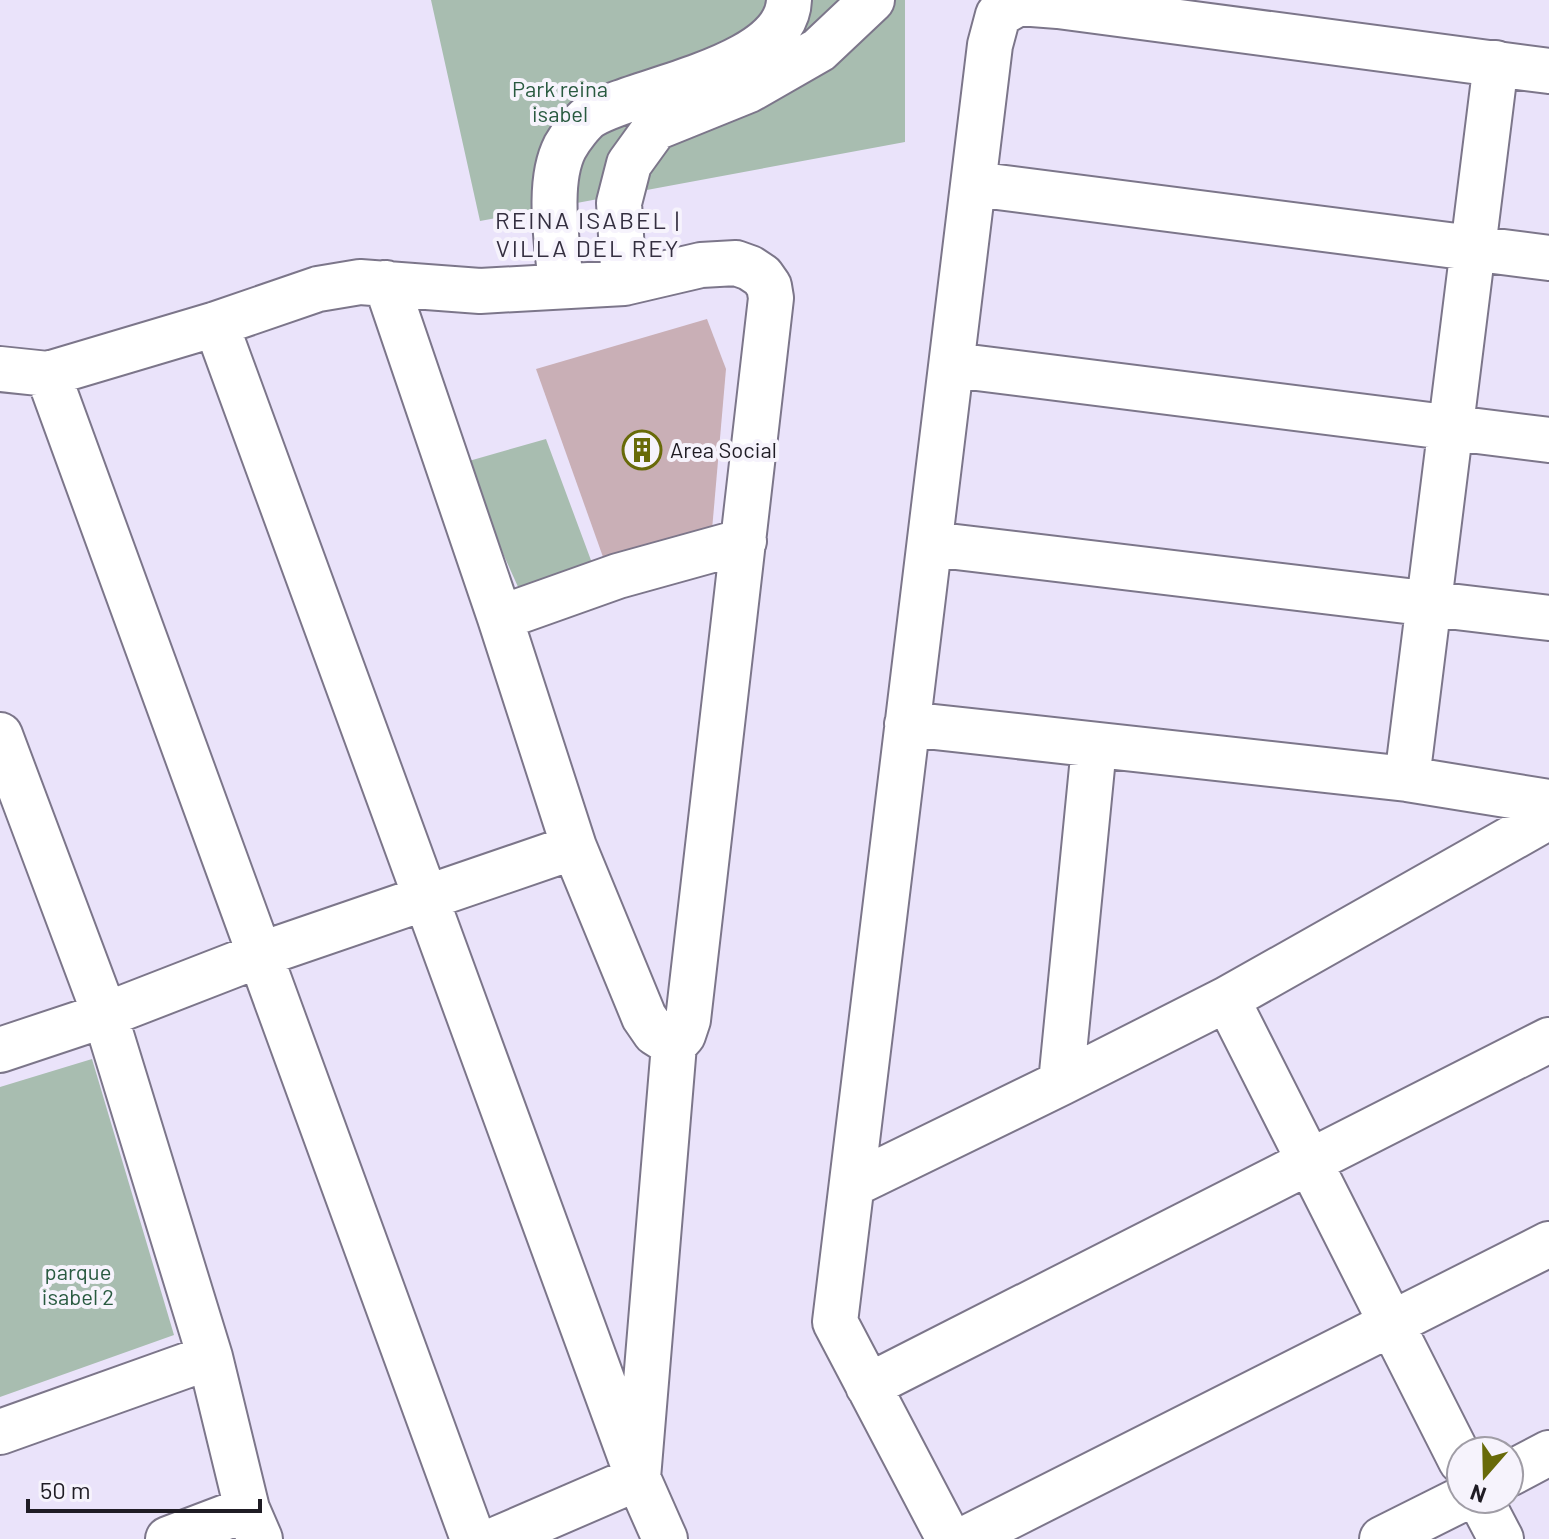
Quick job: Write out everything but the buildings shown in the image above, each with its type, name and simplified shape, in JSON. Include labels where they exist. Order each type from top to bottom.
[{"type":"street","points":[[561,286],[556,174],[565,147],[589,115],[747,56],[775,32],[789,7],[789,0]]},
{"type":"street","points":[[624,283],[619,203],[629,164],[655,128],[749,90],[819,50],[872,0]]},
{"type":"street","points":[[949,1539],[835,1322],[990,45],[998,15],[1019,3],[1058,6],[1549,71]]},
{"type":"street","points":[[1407,779],[1496,63]]},
{"type":"street","points":[[974,184],[1549,258]]},
{"type":"street","points":[[0,369],[48,374],[216,324],[318,289],[360,282],[480,291],[624,283],[701,265],[736,263],[762,276],[769,286],[771,298],[688,1020],[683,1035],[674,1045],[638,1478]]},
{"type":"street","points":[[386,283],[574,847],[644,1017],[655,1033],[674,1045]]},
{"type":"street","points":[[216,324],[638,1478],[665,1539]]},
{"type":"street","points":[[953,365],[1549,440]]},
{"type":"street","points":[[48,374],[473,1539]]},
{"type":"street","points":[[500,618],[618,576],[744,541]]},
{"type":"street","points":[[931,544],[1430,601],[1549,618]]},
{"type":"street","points":[[907,724],[1094,747],[1407,779],[1549,802]]},
{"type":"street","points":[[0,735],[105,1015],[210,1357],[253,1524],[168,1539]]},
{"type":"street","points":[[1061,1083],[1094,747]]},
{"type":"street","points":[[852,1185],[1227,999],[1549,817]]},
{"type":"street","points":[[0,1050],[105,1015],[262,954],[574,847]]},
{"type":"street","points":[[1227,999],[1448,1435]]},
{"type":"street","points":[[868,1386],[1549,1040]]},
{"type":"street","points":[[965,1539],[1549,1244]]},
{"type":"street","points":[[0,1432],[210,1357]]},
{"type":"street","points":[[1525,1466],[1549,1453]]},
{"type":"street","points":[[497,1539],[638,1478]]},
{"type":"street","points":[[1382,1539],[1445,1508]]},
{"type":"street","points":[[1488,1515],[1501,1539]]},
{"type":"green space","name":"Park reina isabel","points":[[431,0],[905,0],[905,142],[480,221]]},
{"type":"green space","points":[[546,439],[592,563],[519,589],[462,463]]},
{"type":"green space","name":"parque isabel 2","points":[[92,1059],[174,1335],[0,1397],[0,1087]]},
{"type":"place","name":"Area Social","points":[[642,450]]},
{"type":"district","name":"REINA ISABEL | VILLA DEL REY","points":[[588,235]]}]
